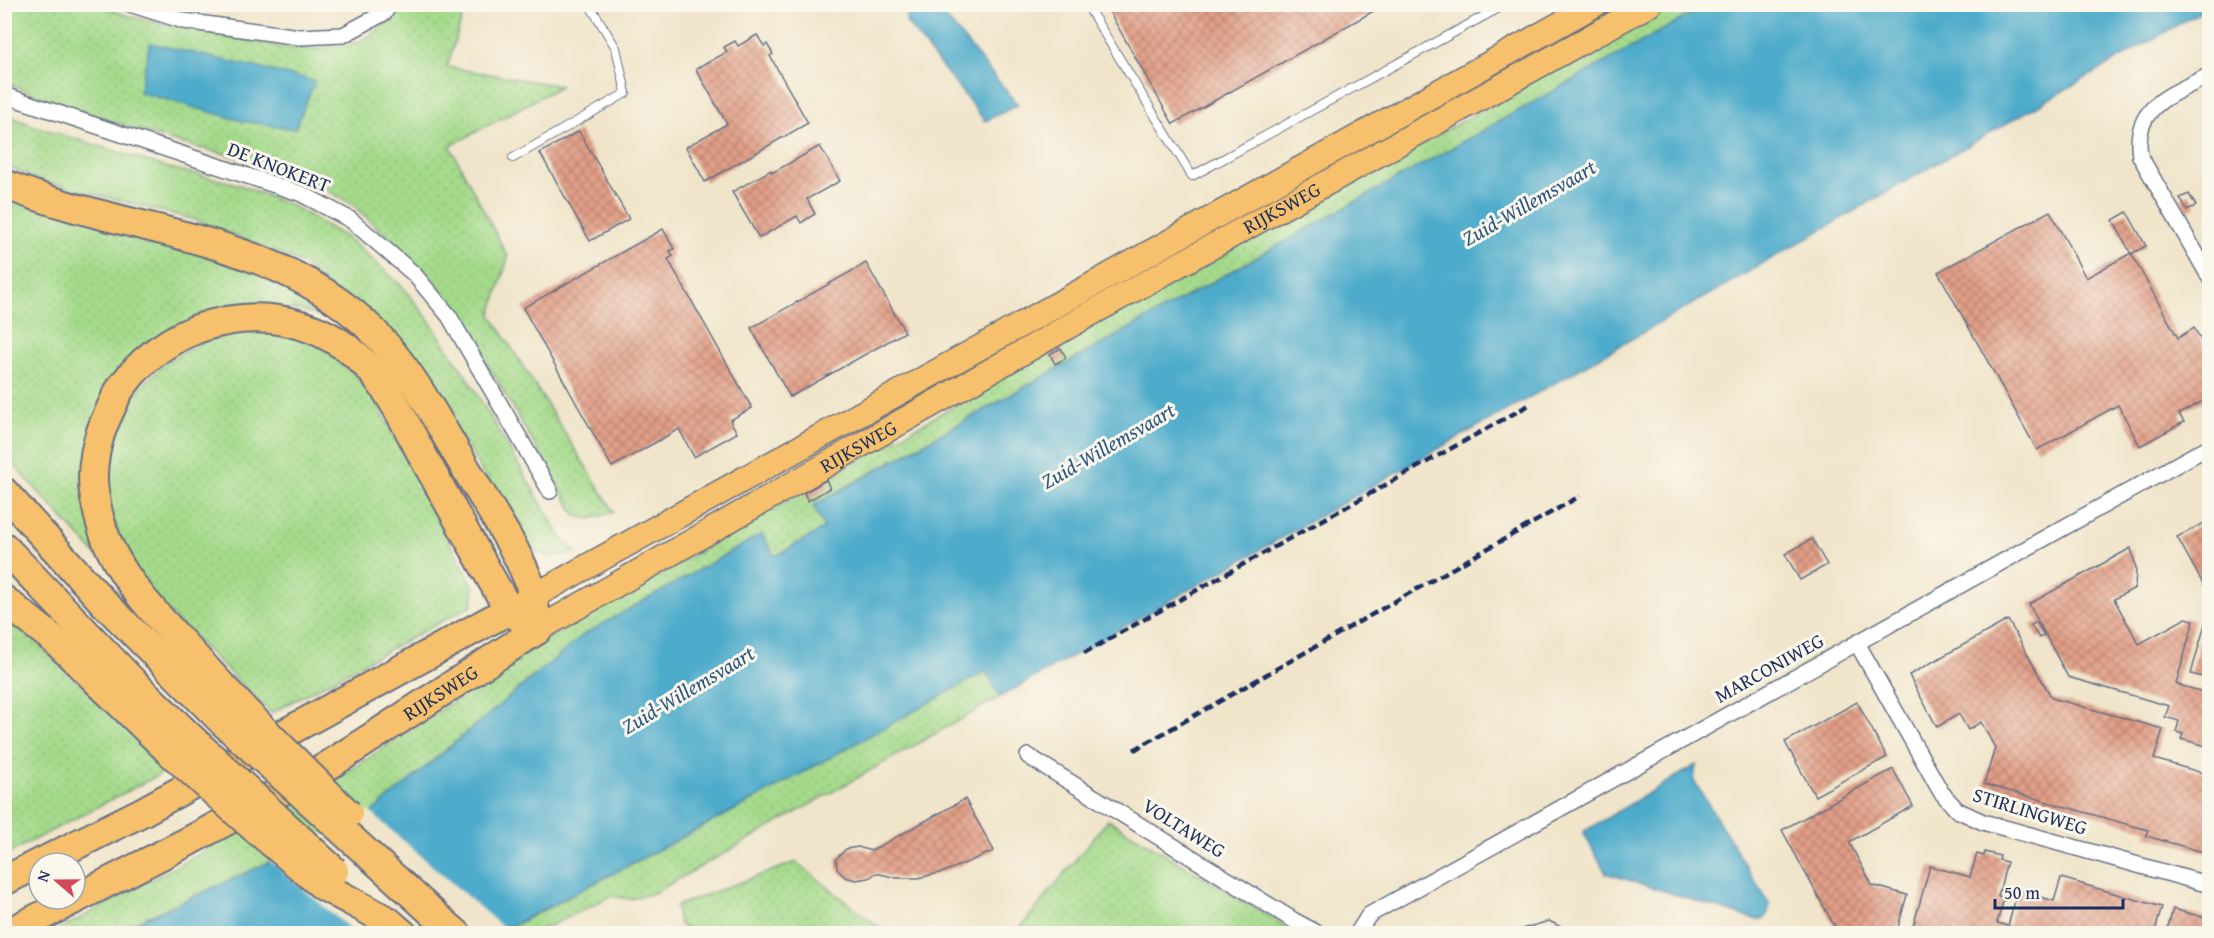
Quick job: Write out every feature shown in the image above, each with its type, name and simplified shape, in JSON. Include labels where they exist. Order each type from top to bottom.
[{"type":"highway","points":[[4,184],[75,207],[249,256],[324,292],[352,313],[383,342],[420,390],[527,577],[521,603]]},
{"type":"highway","points":[[235,717],[135,591],[111,550],[95,497],[93,468],[100,429],[122,386],[149,357],[183,335],[214,323],[248,317],[307,327],[348,348],[363,362],[395,407],[537,630]]},
{"type":"highway","points":[[4,492],[104,603],[349,814],[435,915],[457,933]]},
{"type":"highway","points":[[4,547],[133,682],[179,744]]},
{"type":"highway","points":[[4,600],[396,927]]},
{"type":"highway","name":"RIJKSWEG","points":[[63,851],[142,812],[521,603]]},
{"type":"highway","name":"RIJKSWEG","points":[[87,893],[189,842],[326,767],[537,630]]},
{"type":"highway","name":"RIJKSWEG","points":[[4,880],[27,869]]},
{"type":"highway","name":"RIJKSWEG","points":[[6,933],[51,911]]},
{"type":"main road","name":"RIJKSWEG","points":[[521,603],[1596,4]]},
{"type":"main road","name":"RIJKSWEG","points":[[537,630],[1090,314],[1650,4]]},
{"type":"street","points":[[138,6],[184,21],[299,37],[343,34],[384,13],[390,4]]},
{"type":"street","points":[[2210,75],[2155,105],[2143,122],[2138,142],[2140,156],[2210,278]]},
{"type":"street","name":"DE KNOKERT","points":[[4,95],[302,194],[351,220],[414,274],[449,316],[550,491]]},
{"type":"street","name":"MARCONIWEG","points":[[1357,933],[1369,915],[2210,446]]},
{"type":"street","name":"STIRLINGWEG","points":[[1857,643],[1941,792],[1957,810],[1983,822],[2210,885]]},
{"type":"street","name":"VOLTAWEG","points":[[1028,756],[1293,920],[1319,933]]},
{"type":"lane","points":[[513,158],[626,93],[616,48],[589,4]]},
{"type":"lane","points":[[1092,4],[1091,12],[1192,176],[1506,4]]},
{"type":"green space","points":[[4,5],[100,5],[128,16],[220,35],[282,47],[318,49],[360,42],[396,16],[407,5],[466,5],[447,67],[561,86],[450,146],[508,257],[491,315],[614,512],[590,519],[576,516],[464,324],[405,253],[351,203],[292,172],[172,141],[58,104],[5,82]]},
{"type":"green space","points":[[1668,5],[1707,5],[813,505],[824,526],[823,529],[777,555],[774,555],[762,534],[583,635],[371,813],[257,868],[111,933],[51,934],[334,781],[547,639],[1142,298]]},
{"type":"green space","points":[[4,114],[37,127],[169,168],[237,184],[293,206],[350,240],[403,287],[426,316],[470,382],[563,541],[576,552],[552,556],[529,549],[419,368],[301,263],[196,220],[35,179],[5,165]]},
{"type":"green space","points":[[5,191],[254,271],[305,298],[328,318],[294,309],[159,338],[82,482],[97,556],[5,455]]},
{"type":"green space","points":[[260,331],[293,334],[310,340],[343,362],[361,382],[377,403],[474,588],[472,605],[271,713],[138,582],[105,498],[106,458],[118,422],[137,391],[167,361],[202,342],[228,333]]},
{"type":"green space","points":[[4,612],[170,769],[5,855],[4,855]]},
{"type":"green space","points":[[987,671],[1000,697],[654,893],[630,899],[611,896],[535,933],[498,934],[746,804]]},
{"type":"green space","points":[[1108,820],[1297,933],[1016,933]]},
{"type":"green space","points":[[796,862],[886,933],[690,933],[679,923],[676,906]]},
{"type":"water","points":[[907,5],[944,5],[943,14],[1018,105],[985,121],[906,22]]},
{"type":"water","name":"Zuid-Willemsvaart","points":[[1707,5],[2209,5],[2209,7],[1583,367],[1000,697],[986,671],[746,804],[498,933],[111,934],[371,813],[583,635],[762,534],[774,555],[778,555],[823,529],[824,526],[813,506]]},
{"type":"water","points":[[150,43],[315,81],[295,129],[242,121],[139,92]]},
{"type":"water","points":[[1696,765],[1694,781],[1770,905],[1766,918],[1757,920],[1606,873],[1583,832]]},
{"type":"pier","points":[[369,811],[508,932],[505,934],[355,933],[268,859]]},
{"type":"building","points":[[1105,4],[1386,4],[1173,124]]},
{"type":"building","points":[[757,35],[764,46],[767,44],[773,54],[770,56],[808,123],[705,182],[686,147],[727,124],[696,69],[727,52],[724,47],[735,41],[738,46]]},
{"type":"building","points":[[579,131],[629,219],[590,241],[540,153]]},
{"type":"building","points":[[820,146],[840,181],[807,199],[815,214],[801,223],[797,216],[759,238],[732,192]]},
{"type":"building","points":[[2189,194],[2196,206],[2187,210],[2180,198]]},
{"type":"building","points":[[2050,211],[2086,278],[2131,253],[2178,338],[2194,328],[2210,356],[2210,397],[2179,414],[2184,422],[2140,446],[2118,405],[2037,450],[1938,272]]},
{"type":"building","points":[[2127,212],[2146,246],[2131,254],[2113,220]]},
{"type":"building","points":[[663,229],[674,249],[670,251],[673,256],[668,259],[752,408],[730,420],[737,433],[694,457],[679,429],[612,467],[523,308]]},
{"type":"building","points":[[866,263],[905,332],[790,397],[751,328]]},
{"type":"building","points":[[1061,348],[1066,358],[1055,364],[1050,354]]},
{"type":"building","points":[[826,480],[830,488],[808,501],[804,493]]},
{"type":"building","points":[[2210,520],[2210,596],[2177,537]]},
{"type":"building","points":[[1812,539],[1827,565],[1800,580],[1785,554]]},
{"type":"building","points":[[2131,548],[2136,568],[2135,588],[2114,599],[2139,644],[2186,618],[2194,620],[2176,684],[2210,694],[2210,747],[2181,739],[2183,734],[2176,732],[2179,721],[2165,717],[2169,706],[2068,677],[2029,604]]},
{"type":"building","points":[[2210,616],[2210,679],[2191,674],[2207,617]]},
{"type":"building","points":[[2008,620],[2052,698],[2163,729],[2154,759],[2210,775],[2210,854],[2146,836],[2148,830],[1984,784],[1995,748],[1981,722],[1968,730],[1959,714],[1937,727],[1909,675]]},
{"type":"building","points":[[2036,622],[2044,635],[2039,638],[2031,625]]},
{"type":"building","points":[[1857,702],[1887,757],[1815,796],[1785,742]]},
{"type":"building","points":[[1893,769],[1913,806],[1849,842],[1872,885],[1907,895],[1896,934],[1853,934],[1836,929],[1782,830]]},
{"type":"building","points":[[965,799],[994,851],[944,872],[918,878],[897,878],[876,873],[869,878],[856,880],[845,877],[837,869],[836,859],[846,849],[858,847],[871,851]]},
{"type":"building","points":[[1985,852],[2000,856],[1999,860],[2007,862],[1998,896],[2004,898],[1997,923],[2008,926],[2018,890],[2054,901],[2061,878],[2162,907],[2154,934],[1911,934],[1930,866],[1970,877],[1977,854],[1984,856]]},
{"type":"building","points":[[2173,909],[2210,919],[2210,934],[2166,934]]},
{"type":"building","points":[[1549,921],[1575,934],[1508,934],[1508,933]]},
{"type":"railway","points":[[1084,653],[1529,405]]},
{"type":"railway","points":[[1134,750],[1580,496]]}]
